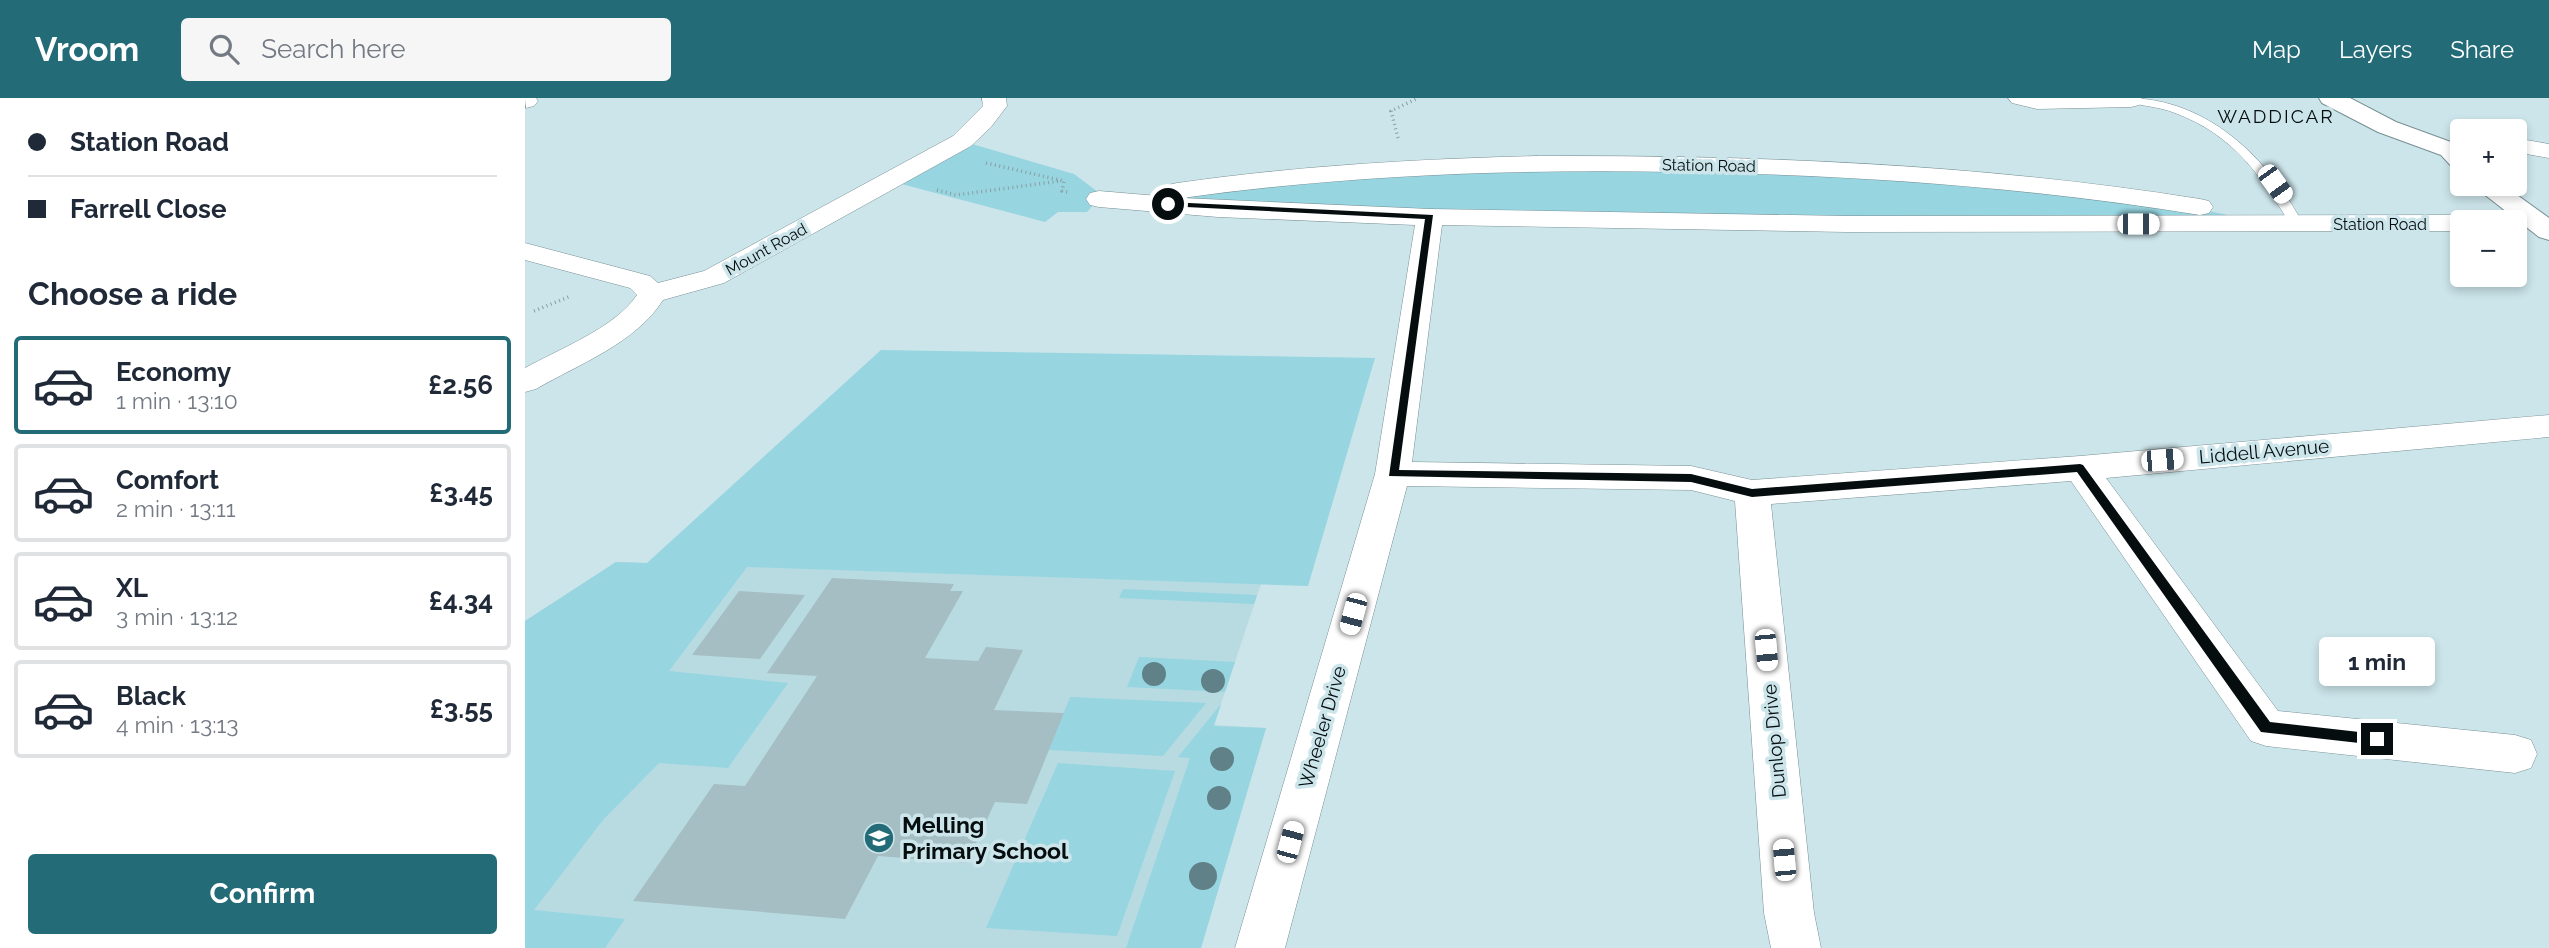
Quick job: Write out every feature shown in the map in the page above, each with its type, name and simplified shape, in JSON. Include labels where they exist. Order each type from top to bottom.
[{"type":"street","name":"Mount Road","points":[[652,294],[715,277],[961,141],[983,122],[995,106],[994,98]]},
{"type":"street","points":[[2020,98],[2037,102],[2131,100]]},
{"type":"street","points":[[2331,98],[2387,127],[2450,150]]},
{"type":"street","points":[[2527,147],[2549,150]]},
{"type":"street","name":"Station Road","points":[[1109,199],[1228,183],[1405,166],[1563,163],[1753,165],[1926,173],[2137,196],[2297,224]]},
{"type":"street","points":[[1218,209],[1228,183]]},
{"type":"street","points":[[2501,196],[2540,225]]},
{"type":"street","name":"Station Road","points":[[1109,199],[1218,209],[1430,217],[1847,224],[2450,223]]},
{"type":"street","name":"Wheeler Drive","points":[[1260,948],[1393,474],[1430,217]]},
{"type":"street","points":[[525,251],[640,282],[652,294],[639,314],[620,328],[525,382]]},
{"type":"street","name":"Liddell Avenue","points":[[1393,474],[1691,478],[1752,493],[2080,468],[2549,426]]},
{"type":"street","points":[[2080,468],[2266,728],[2515,754]]},
{"type":"street","name":"Dunlop Drive","points":[[1752,493],[1789,913],[1796,948]]},
{"type":"lane","points":[[2131,100],[2182,111],[2250,155],[2283,196],[2297,224]]},
{"type":"path","points":[[1405,166],[1391,111],[1418,98]]},
{"type":"path","points":[[941,152],[1064,181]]},
{"type":"path","points":[[893,178],[956,195],[1064,181]]},
{"type":"path","points":[[1064,181],[1062,191],[1109,199]]},
{"type":"shaded area","points":[[962,141],[1074,174],[1102,195],[1087,212],[1058,212],[1045,222],[890,181]]},
{"type":"shaded area","points":[[1610,164],[1926,173],[2137,196],[2271,224],[1218,209],[1119,200],[1320,174]]},
{"type":"shaded area","points":[[881,350],[1375,358],[1308,586],[747,567],[669,671],[788,683],[728,768],[659,763],[603,820],[534,910],[625,919],[605,948],[525,948],[525,621],[616,562],[647,563]]},
{"type":"shaded area","name":"Melling Primary School","points":[[616,562],[1261,584],[1214,725],[1266,728],[1201,948],[525,948],[525,621]]},
{"type":"shaded area","points":[[1123,589],[1257,595],[1254,604],[1119,598]]},
{"type":"shaded area","points":[[1139,657],[1235,662],[1225,692],[1127,687]]},
{"type":"shaded area","points":[[1070,697],[1206,703],[1163,756],[1049,750]]},
{"type":"shaded area","points":[[1221,704],[1214,726],[1266,728],[1201,948],[1126,948],[1190,758],[1178,757]]},
{"type":"shaded area","points":[[1058,763],[1175,771],[1117,936],[986,928]]},
{"type":"building","points":[[832,578],[954,584],[950,591],[963,591],[925,658],[978,661],[986,647],[1023,650],[994,710],[1064,713],[1027,804],[995,802],[967,863],[878,856],[845,919],[633,901],[714,784],[745,786],[817,676],[767,673]]},
{"type":"building","points":[[739,591],[805,595],[760,659],[692,655]]},
{"type":"place","name":"Melling Primary School","points":[[879,838]]},
{"type":"district","name":"WADDICAR","points":[[2276,116]]},
{"type":"route","points":[[1168,204],[1218,209],[1430,217],[1393,474],[1691,478],[1752,493],[2080,468],[2266,728],[2377,739]]}]
